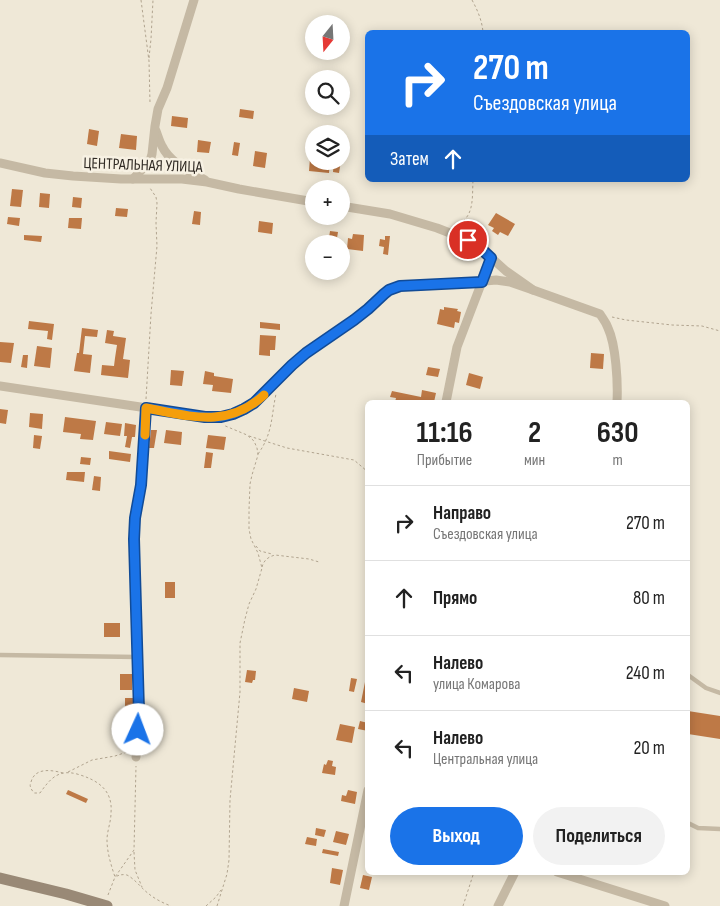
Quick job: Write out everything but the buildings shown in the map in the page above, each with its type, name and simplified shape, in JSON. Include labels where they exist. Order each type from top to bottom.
[{"type":"street","points":[[133,179],[150,161],[158,109],[168,88],[194,0]]},
{"type":"street","points":[[155,126],[162,147],[170,158],[207,182]]},
{"type":"street","name":"ЦЕНТРАЛЬНАЯ УЛИЦА","points":[[0,163],[45,173],[101,179],[182,179],[207,182],[305,200]]},
{"type":"street","points":[[350,207],[390,214],[468,240],[477,245],[518,280],[533,290]]},
{"type":"street","points":[[446,400],[457,348],[491,258]]},
{"type":"street","points":[[0,386],[205,417],[221,417],[233,414],[254,403],[306,353],[354,320],[389,290],[400,286],[496,280],[510,282],[600,314],[605,320],[612,339],[617,400]]},
{"type":"street","points":[[136,753],[139,712],[134,539],[135,518],[141,485],[146,408]]},
{"type":"street","points":[[344,906],[365,804]]},
{"type":"street","points":[[498,906],[514,875]]},
{"type":"street","points":[[567,875],[665,906]]},
{"type":"street","points":[[0,878],[106,906]]},
{"type":"lane","points":[[0,656],[137,656]]},
{"type":"lane","points":[[690,676],[706,688],[720,693]]},
{"type":"lane","points":[[690,825],[698,828],[720,829]]},
{"type":"path","points":[[141,0],[148,61],[150,106]]},
{"type":"path","points":[[148,61],[153,0]]},
{"type":"path","points":[[472,0],[484,30]]},
{"type":"path","points":[[144,179],[156,197],[157,203],[157,246],[146,408]]},
{"type":"path","points":[[452,226],[460,224],[467,218],[470,212],[473,182]]},
{"type":"path","points":[[600,314],[626,320],[702,326],[720,331]]},
{"type":"path","points":[[262,568],[249,529],[252,475],[258,455],[266,442],[272,423],[275,397],[281,377]]},
{"type":"path","points":[[222,424],[247,435],[287,448],[354,460],[365,469]]},
{"type":"path","points":[[247,435],[254,441],[258,455]]},
{"type":"path","points":[[254,545],[270,554],[319,562]]},
{"type":"path","points":[[217,906],[228,860],[230,800],[240,692],[240,643],[249,604],[265,560],[275,555]]},
{"type":"path","points":[[63,773],[48,770],[40,772],[33,776],[30,788],[34,793],[40,793],[49,780],[58,774],[63,773],[67,772],[81,764],[92,760],[136,753],[135,870],[144,889]]},
{"type":"path","points":[[67,772],[92,780],[103,786],[109,794],[111,813],[107,847],[115,877]]},
{"type":"path","points":[[106,906],[115,877],[134,850]]},
{"type":"path","points":[[115,877],[120,874],[126,875],[149,894],[171,906]]},
{"type":"path","points":[[463,906],[473,875]]},
{"type":"path","points":[[206,906],[216,897],[222,887]]},
{"type":"slow traffic","points":[[145,435],[146,408],[190,416],[221,417],[244,409],[264,395]]},
{"type":"route","points":[[138,730],[134,539],[135,518],[143,467],[146,408],[205,417],[221,417],[244,409],[270,389],[306,353],[354,320],[389,290],[400,286],[482,282],[491,258],[477,245],[468,240]]}]
